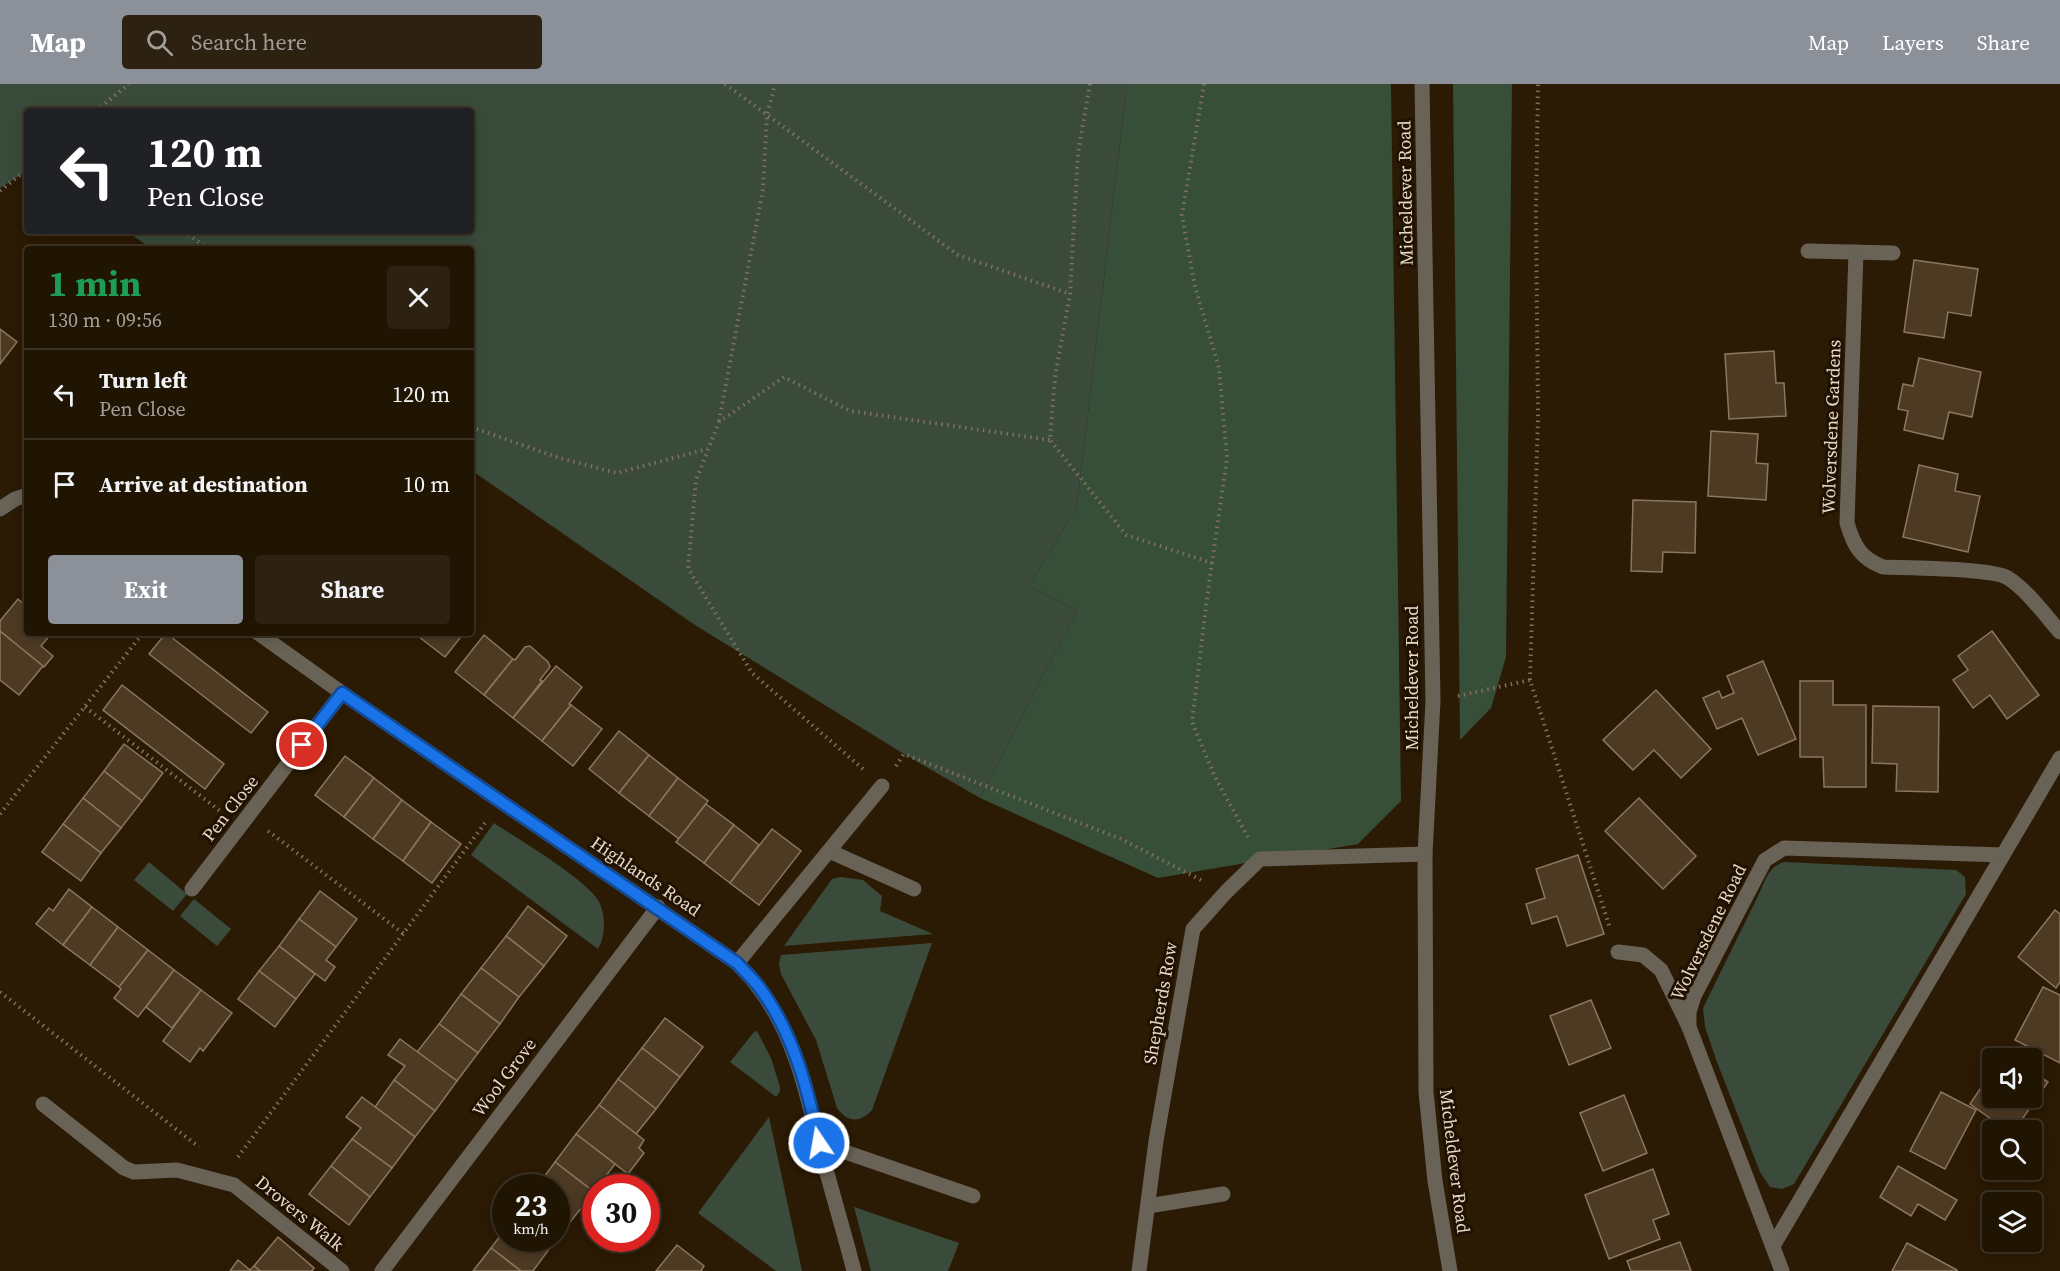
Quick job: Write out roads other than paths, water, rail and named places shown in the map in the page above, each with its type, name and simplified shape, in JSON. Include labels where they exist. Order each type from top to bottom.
[{"type":"street","name":"Micheldever Road","points":[[1422,84],[1433,701],[1425,854],[1426,1092],[1435,1181],[1450,1271]]},
{"type":"street","points":[[1808,251],[1893,253]]},
{"type":"street","name":"Wolversdene Gardens","points":[[1856,252],[1847,523],[1851,537],[1869,561],[1883,567],[1989,572],[2007,577],[2060,632]]},
{"type":"street","points":[[0,509],[24,496]]},
{"type":"street","name":"Highlands Road","points":[[262,636],[737,963],[758,987],[774,1011],[797,1060],[854,1271]]},
{"type":"street","name":"Pen Close","points":[[192,889],[342,693]]},
{"type":"street","points":[[1773,1246],[2060,758]]},
{"type":"street","points":[[737,963],[882,786]]},
{"type":"street","name":"Wolversdene Road","points":[[1782,1271],[1689,1027],[1689,1012],[1694,996],[1765,860],[1784,848],[2003,855]]},
{"type":"street","points":[[829,851],[914,889]]},
{"type":"street","name":"Shepherds Row","points":[[1140,1271],[1156,1141],[1192,929],[1260,859],[1425,854]]},
{"type":"street","name":"Wool Grove","points":[[382,1271],[657,907]]},
{"type":"street","points":[[1618,952],[1643,955],[1661,970],[1689,1027]]},
{"type":"street","name":"Drovers Walk","points":[[43,1104],[124,1168],[134,1172],[177,1170],[234,1185],[342,1271]]},
{"type":"street","points":[[819,1143],[973,1197]]},
{"type":"street","points":[[1148,1206],[1223,1194]]}]
